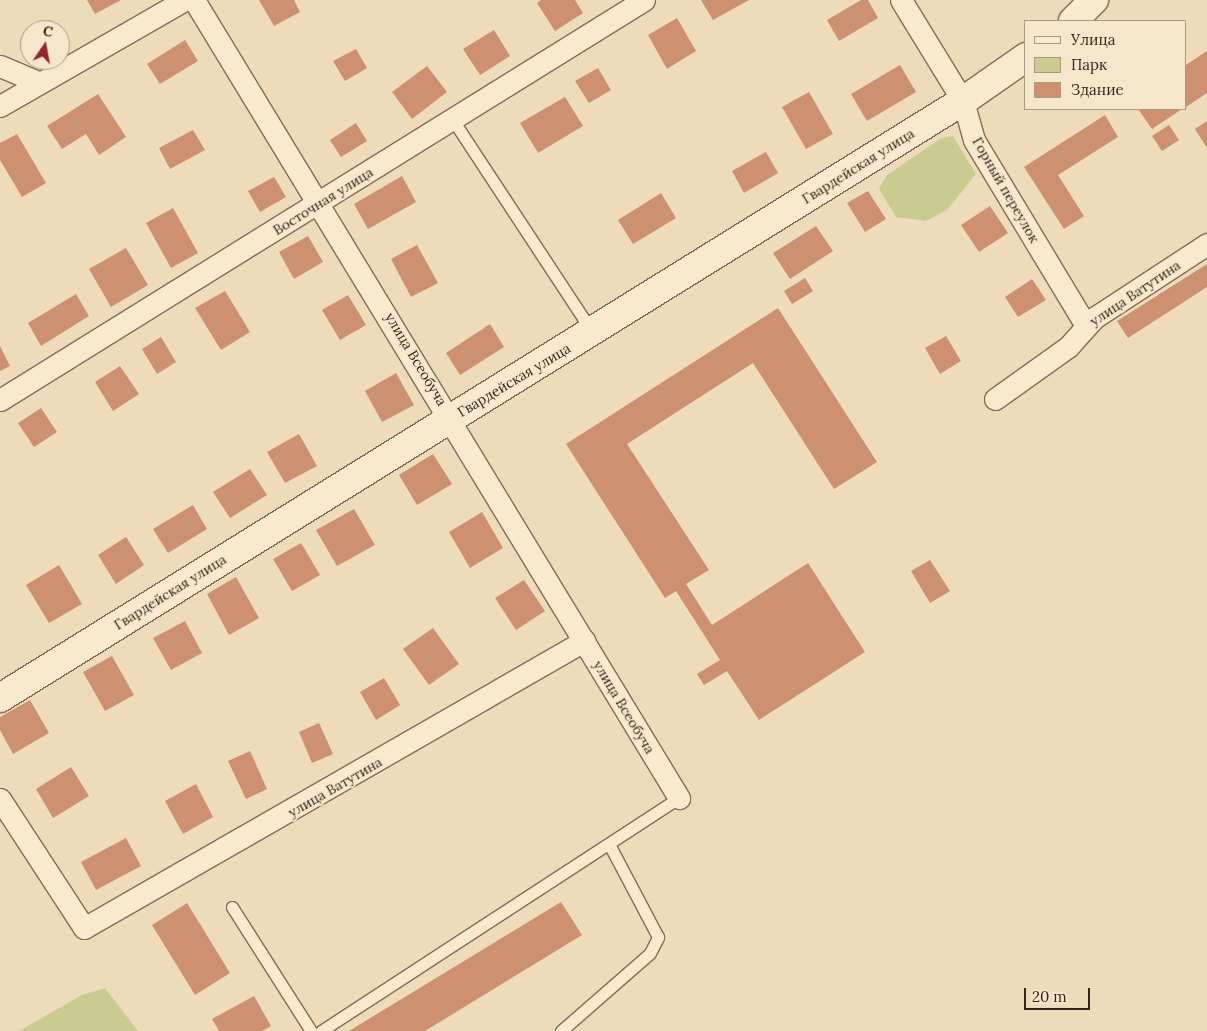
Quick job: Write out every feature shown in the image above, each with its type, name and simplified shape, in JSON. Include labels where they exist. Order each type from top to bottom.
[{"type":"street","points":[[0,106],[38,82],[184,0]]},
{"type":"street","name":"улица Всеобуча","points":[[194,0],[452,418],[584,642],[680,798]]},
{"type":"street","name":"Восточная улица","points":[[0,400],[644,0]]},
{"type":"street","name":"Горный переулок","points":[[901,0],[963,101],[974,140],[1086,326]]},
{"type":"street","points":[[1074,20],[1094,0]]},
{"type":"street","name":"Гвардейская улица","points":[[0,698],[963,101],[1024,58]]},
{"type":"street","points":[[0,66],[38,82]]},
{"type":"street","name":"улица Ватутина","points":[[996,399],[1068,347],[1086,326],[1207,244]]},
{"type":"street","name":"улица Ватутина","points":[[0,799],[84,928],[584,642]]},
{"type":"lane","points":[[453,120],[592,332]]},
{"type":"lane","points":[[321,1031],[680,798]]},
{"type":"lane","points":[[561,1031],[650,953],[658,937],[609,844]]},
{"type":"lane","points":[[232,907],[311,1031]]},
{"type":"green space","points":[[953,136],[976,174],[947,210],[926,221],[896,217],[879,189],[887,175],[940,139]]},
{"type":"green space","points":[[105,988],[138,1031],[19,1031],[82,995]]},
{"type":"building","points":[[87,0],[121,0],[95,14]]},
{"type":"building","points":[[259,0],[294,0],[300,12],[274,26]]},
{"type":"building","points":[[541,0],[575,0],[583,13],[555,31],[537,3]]},
{"type":"building","points":[[701,0],[749,0],[713,20]]},
{"type":"building","points":[[861,0],[868,0],[878,18],[839,41],[827,20]]},
{"type":"building","points":[[677,18],[696,51],[667,69],[648,35]]},
{"type":"building","points":[[494,30],[510,56],[480,75],[463,49]]},
{"type":"building","points":[[185,40],[198,61],[160,84],[147,64]]},
{"type":"building","points":[[356,49],[367,68],[345,81],[333,61]]},
{"type":"building","points":[[1207,51],[1207,93],[1187,106],[1187,64]]},
{"type":"building","points":[[900,65],[916,92],[867,121],[851,94]]},
{"type":"building","points":[[427,66],[447,92],[412,119],[392,92]]},
{"type":"building","points":[[598,68],[611,90],[589,103],[575,81]]},
{"type":"building","points":[[809,92],[833,134],[806,149],[782,107]]},
{"type":"building","points":[[98,94],[126,137],[99,155],[86,134],[62,149],[47,126]]},
{"type":"building","points":[[565,97],[583,126],[538,153],[520,123]]},
{"type":"building","points":[[1139,110],[1180,110],[1152,129]]},
{"type":"building","points":[[1105,115],[1118,137],[1058,175],[1084,216],[1064,229],[1024,167]]},
{"type":"building","points":[[1207,121],[1207,148],[1195,129]]},
{"type":"building","points":[[356,123],[367,141],[341,157],[330,140]]},
{"type":"building","points":[[1169,125],[1179,140],[1162,151],[1152,136]]},
{"type":"building","points":[[193,130],[205,150],[170,169],[159,148]]},
{"type":"building","points":[[17,134],[46,183],[22,197],[0,160],[0,143]]},
{"type":"building","points":[[766,152],[778,173],[744,193],[732,171]]},
{"type":"building","points":[[402,176],[416,202],[368,229],[354,204]]},
{"type":"building","points":[[274,177],[286,197],[260,212],[248,191]]},
{"type":"building","points":[[868,191],[886,219],[865,232],[847,203]]},
{"type":"building","points":[[661,193],[676,218],[633,244],[618,220]]},
{"type":"building","points":[[990,206],[1008,233],[979,252],[961,225]]},
{"type":"building","points":[[173,208],[198,253],[171,268],[146,223]]},
{"type":"building","points":[[816,226],[833,251],[790,279],[773,253]]},
{"type":"building","points":[[308,236],[323,262],[294,279],[279,252]]},
{"type":"building","points":[[417,245],[438,283],[411,297],[391,259]]},
{"type":"building","points":[[126,248],[148,285],[111,307],[89,269]]},
{"type":"building","points":[[1207,264],[1207,287],[1128,338],[1117,321]]},
{"type":"building","points":[[805,278],[813,291],[792,304],[784,291]]},
{"type":"building","points":[[1032,279],[1046,300],[1018,317],[1005,297]]},
{"type":"building","points":[[225,291],[250,332],[221,350],[195,308]]},
{"type":"building","points":[[76,294],[89,316],[41,346],[28,323]]},
{"type":"building","points":[[348,295],[366,325],[340,340],[322,310]]},
{"type":"building","points":[[778,308],[877,462],[834,489],[753,363],[627,444],[709,570],[686,584],[712,625],[808,563],[865,652],[759,720],[727,671],[704,685],[697,674],[720,660],[676,591],[665,598],[566,444]]},
{"type":"building","points":[[490,324],[504,347],[460,375],[446,353]]},
{"type":"building","points":[[946,336],[961,361],[940,374],[925,348]]},
{"type":"building","points":[[161,337],[176,362],[157,374],[142,349]]},
{"type":"building","points":[[0,346],[10,366],[0,371]]},
{"type":"building","points":[[120,366],[139,394],[113,411],[95,382]]},
{"type":"building","points":[[396,373],[414,405],[382,422],[365,391]]},
{"type":"building","points":[[41,408],[57,432],[34,447],[18,423]]},
{"type":"building","points":[[299,434],[317,466],[285,483],[267,452]]},
{"type":"building","points":[[433,454],[452,484],[417,505],[399,475]]},
{"type":"building","points":[[250,469],[267,495],[230,518],[213,492]]},
{"type":"building","points":[[193,505],[207,529],[168,553],[153,529]]},
{"type":"building","points":[[354,509],[375,545],[337,566],[316,530]]},
{"type":"building","points":[[482,512],[503,548],[470,568],[449,532]]},
{"type":"building","points":[[126,537],[144,565],[116,584],[98,555]]},
{"type":"building","points":[[301,543],[320,575],[292,591],[273,559]]},
{"type":"building","points":[[930,560],[950,591],[930,603],[911,571]]},
{"type":"building","points":[[59,565],[82,604],[49,623],[26,585]]},
{"type":"building","points":[[236,577],[259,618],[229,635],[207,594]]},
{"type":"building","points":[[524,580],[545,611],[516,630],[495,598]]},
{"type":"building","points":[[185,621],[202,653],[171,670],[153,638]]},
{"type":"building","points":[[433,628],[459,664],[429,685],[403,649]]},
{"type":"building","points":[[112,656],[134,695],[105,711],[83,672]]},
{"type":"building","points":[[384,678],[400,705],[376,720],[360,692]]},
{"type":"building","points":[[30,700],[49,733],[13,754],[0,730],[0,717]]},
{"type":"building","points":[[319,723],[333,754],[312,763],[299,732]]},
{"type":"building","points":[[250,751],[267,789],[246,799],[228,761]]},
{"type":"building","points":[[71,767],[89,796],[53,818],[36,789]]},
{"type":"building","points":[[196,784],[213,817],[183,834],[165,801]]},
{"type":"building","points":[[126,838],[141,866],[96,890],[81,862]]},
{"type":"building","points":[[561,902],[582,935],[425,1031],[349,1031]]},
{"type":"building","points":[[187,903],[230,973],[195,995],[152,925]]},
{"type":"building","points":[[254,996],[271,1026],[262,1031],[219,1031],[212,1019]]}]
